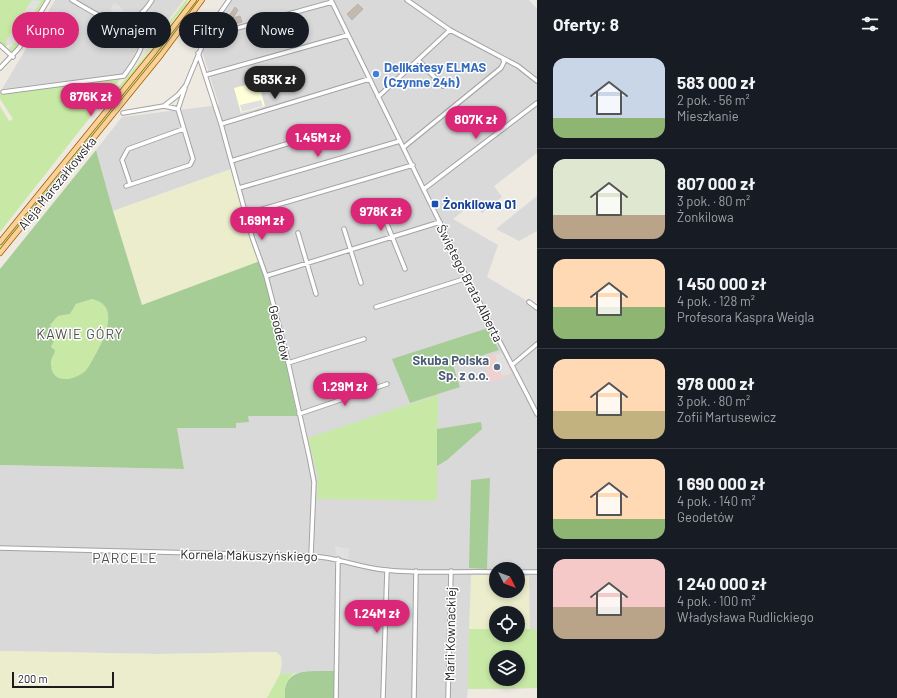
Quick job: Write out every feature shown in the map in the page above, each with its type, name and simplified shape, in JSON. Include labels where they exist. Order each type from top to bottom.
[{"type":"main road","name":"Aleja Marszałkowska","points":[[0,242],[156,51],[194,0]]},
{"type":"main road","name":"Aleja Marszałkowska","points":[[0,253],[161,55],[202,0]]},
{"type":"street","points":[[0,68],[13,57],[48,0]]},
{"type":"street","points":[[72,0],[93,12]]},
{"type":"street","points":[[145,12],[152,0]]},
{"type":"street","points":[[219,12],[229,0]]},
{"type":"street","points":[[408,0],[450,30],[518,66],[537,81]]},
{"type":"street","points":[[238,28],[332,1]]},
{"type":"street","name":"Świętego Brata Alberta","points":[[332,1],[467,278],[537,414]]},
{"type":"street","points":[[378,96],[450,30]]},
{"type":"street","points":[[206,75],[348,36]]},
{"type":"street","points":[[0,45],[13,57]]},
{"type":"street","points":[[3,92],[124,76],[141,48]]},
{"type":"street","points":[[183,129],[128,149],[122,160],[128,185],[190,165],[194,158],[183,129],[178,109],[200,48]]},
{"type":"street","name":"Geodetów","points":[[198,53],[221,124],[238,188],[266,276],[288,363],[314,482],[311,556]]},
{"type":"street","points":[[404,147],[501,68],[504,62],[503,59]]},
{"type":"street","points":[[418,60],[443,86]]},
{"type":"street","points":[[221,124],[369,79]]},
{"type":"street","points":[[164,106],[175,98],[186,85]]},
{"type":"street","points":[[424,189],[537,103]]},
{"type":"street","points":[[123,113],[164,106],[178,109]]},
{"type":"street","points":[[238,188],[400,141]]},
{"type":"street","points":[[231,161],[293,142]]},
{"type":"street","points":[[246,214],[413,165]]},
{"type":"street","points":[[385,220],[405,269]]},
{"type":"street","points":[[266,276],[392,239],[440,222]]},
{"type":"street","points":[[344,229],[360,282]]},
{"type":"street","points":[[298,233],[316,294]]},
{"type":"street","points":[[376,307],[467,278]]},
{"type":"street","points":[[529,302],[537,308]]},
{"type":"street","points":[[288,363],[364,339]]},
{"type":"street","points":[[512,365],[537,344]]},
{"type":"street","points":[[299,414],[387,384]]},
{"type":"street","name":"Kornela Makuszyńskiego","points":[[0,548],[311,556],[338,559],[366,568],[387,570],[489,572]]},
{"type":"street","points":[[336,698],[338,559]]},
{"type":"street","points":[[383,698],[387,570]]},
{"type":"street","points":[[414,698],[416,571]]},
{"type":"street","name":"Marii Kownackiej","points":[[448,698],[451,571]]},
{"type":"street","points":[[525,572],[537,572]]},
{"type":"shaded area","points":[[32,0],[41,1],[34,12],[25,12]]},
{"type":"shaded area","points":[[55,0],[184,0],[171,17],[171,12],[87,12],[87,48],[138,48],[123,74],[2,89],[26,48],[79,48],[79,12],[48,12]]},
{"type":"shaded area","points":[[232,0],[529,0],[537,9],[537,153],[494,186],[502,197],[482,213],[473,203],[453,219],[498,245],[487,277],[537,307],[537,688],[468,689],[467,698],[336,698],[337,671],[280,674],[281,656],[276,652],[158,654],[0,651],[0,465],[184,469],[177,428],[236,427],[236,423],[248,416],[297,415],[231,169],[113,211],[96,150],[122,117],[219,105],[202,51],[203,48],[238,48],[238,12],[222,12]]},
{"type":"shaded area","points":[[114,3],[121,7],[125,12],[111,12],[112,10],[110,9]]},
{"type":"shaded area","points":[[12,33],[12,47],[6,43]]},
{"type":"shaded area","points":[[257,78],[265,106],[241,113],[234,88],[246,85],[245,81]]},
{"type":"shaded area","points":[[261,100],[263,106],[242,112],[240,105]]},
{"type":"shaded area","points":[[231,169],[260,261],[142,305],[113,211]]},
{"type":"shaded area","points":[[537,196],[537,231],[519,241],[496,229]]},
{"type":"shaded area","points":[[502,352],[513,374],[491,382],[483,358]]},
{"type":"shaded area","points":[[502,353],[512,373],[502,376],[495,355]]},
{"type":"shaded area","points":[[335,546],[349,549],[348,561],[336,557]]},
{"type":"shaded area","points":[[471,575],[489,575],[489,598],[525,598],[525,576],[529,576],[530,629],[525,629],[525,606],[489,606],[489,629],[469,629]]},
{"type":"shaded area","points":[[0,651],[158,654],[276,652],[281,656],[282,664],[280,674],[267,698],[0,698]]},
{"type":"green space","points":[[0,0],[32,0],[25,12],[12,12],[12,32],[6,42],[8,44],[6,47],[0,42]]},
{"type":"green space","points":[[32,0],[45,0],[38,12],[27,12]]},
{"type":"green space","points":[[186,0],[188,0],[186,4],[191,0],[183,12],[180,12],[183,8],[171,23],[171,19]]},
{"type":"green space","points":[[196,0],[200,0],[192,12],[187,12]]},
{"type":"green space","points":[[179,13],[179,17],[171,27],[171,24]]},
{"type":"green space","points":[[179,24],[179,29],[171,39],[171,35]]},
{"type":"green space","points":[[10,46],[15,48],[13,52],[9,50]]},
{"type":"green space","points":[[149,48],[150,48],[132,70]]},
{"type":"green space","points":[[152,48],[155,48],[116,96],[113,93]]},
{"type":"green space","points":[[160,48],[164,48],[122,101],[119,98]]},
{"type":"green space","points":[[121,78],[0,232],[0,106],[9,121],[13,119],[0,99],[0,93]]},
{"type":"green space","points":[[118,100],[120,102],[0,250],[0,245]]},
{"type":"green space","points":[[96,150],[142,305],[260,261],[281,338],[297,416],[248,416],[249,422],[236,423],[236,428],[177,428],[184,469],[0,465],[0,269]],"holes":[[[92,299],[101,303],[106,308],[108,324],[102,342],[91,363],[85,371],[79,375],[69,379],[59,378],[52,371],[51,361],[55,350],[51,347],[56,336],[50,325],[58,316],[70,314],[76,304]]]},
{"type":"green space","points":[[92,299],[101,302],[106,308],[108,315],[108,324],[102,342],[84,372],[70,379],[57,377],[51,368],[51,362],[54,354],[51,347],[50,325],[58,316],[70,314],[76,304]]},
{"type":"green space","points":[[488,328],[499,350],[453,365],[460,387],[410,403],[392,359]]},
{"type":"green space","points":[[438,395],[437,501],[317,499],[318,476],[308,438]]},
{"type":"green space","points":[[481,422],[482,429],[447,460],[437,466],[437,429]]},
{"type":"green space","points":[[490,478],[487,569],[469,568],[471,480]]},
{"type":"green space","points":[[469,629],[489,629],[489,642],[525,642],[525,629],[537,629],[537,688],[468,689]]},
{"type":"green space","points":[[309,671],[337,671],[336,698],[285,698],[285,687],[288,680],[294,675]]},
{"type":"green space","points":[[294,673],[286,684],[285,698],[267,698],[280,674]]},
{"type":"building","points":[[358,4],[363,9],[352,20],[347,14]]},
{"type":"building","points":[[235,7],[238,10],[237,12],[232,12]]},
{"type":"building","points":[[240,16],[242,22],[238,23],[238,17]]},
{"type":"place","name":"Delikatesy ELMAS (Czynne 24h)","points":[[376,74]]},
{"type":"place","name":"Żonkilowa 01","points":[[435,204]]},
{"type":"place","name":"Skuba Polska Sp. z o.o.","points":[[497,367]]},
{"type":"district","name":"KAWIE GÓRY","points":[[80,334]]},
{"type":"district","name":"PARCELE","points":[[125,558]]}]
